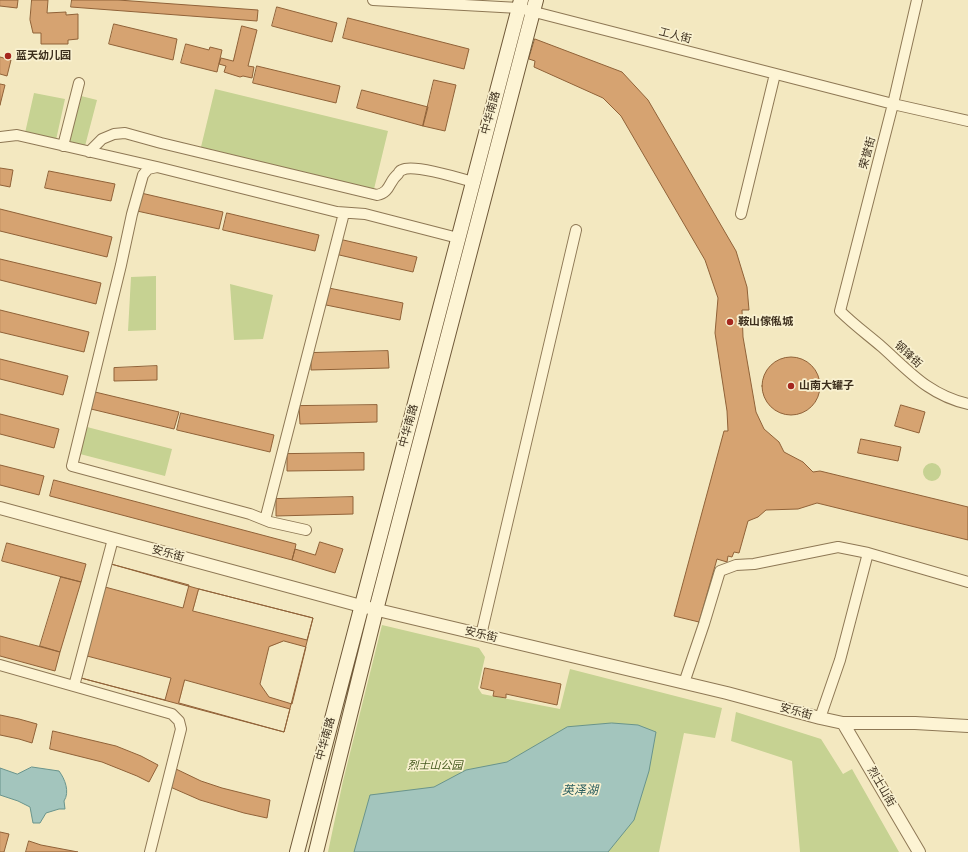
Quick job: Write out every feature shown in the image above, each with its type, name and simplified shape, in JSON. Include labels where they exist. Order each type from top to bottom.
[{"type":"main road","name":"中华南路","points":[[297,852],[520,4]]},
{"type":"main road","name":"中华南路","points":[[316,852],[376,610],[535,6]]},
{"type":"street","name":"工人街","points":[[373,0],[520,4],[535,6],[775,74],[893,104],[968,121]]},
{"type":"street","name":"荣誉街","points":[[840,311],[893,104],[917,0]]},
{"type":"street","points":[[741,214],[775,74]]},
{"type":"street","points":[[64,146],[79,83]]},
{"type":"street","points":[[89,152],[102,139],[114,134],[125,133],[161,144],[377,195],[384,194],[388,190],[395,176],[402,170],[414,168],[473,182]]},
{"type":"street","points":[[0,137],[17,135],[157,167],[337,212],[365,214],[458,238]]},
{"type":"street","points":[[132,161],[142,175]]},
{"type":"street","points":[[157,167],[148,169],[142,175],[72,459],[72,466],[306,530]]},
{"type":"street","points":[[265,520],[344,213]]},
{"type":"street","points":[[481,635],[576,230]]},
{"type":"street","name":"钢锋街","points":[[840,311],[915,378],[937,393],[968,404]]},
{"type":"street","name":"安乐街","points":[[0,508],[376,610],[727,693],[820,718],[843,723],[967,723]]},
{"type":"street","points":[[74,686],[113,538]]},
{"type":"street","points":[[684,683],[720,571],[736,565],[754,564],[838,547],[868,553],[968,582]]},
{"type":"street","points":[[820,718],[840,660],[868,553]]},
{"type":"street","points":[[0,665],[172,714],[179,721],[181,729],[150,852]]},
{"type":"street","name":"烈士山街","points":[[843,723],[919,852]]},
{"type":"green space","points":[[215,89],[388,131],[374,189],[201,147]]},
{"type":"green space","points":[[34,93],[65,99],[56,140],[25,133]]},
{"type":"green space","points":[[81,96],[97,100],[85,146],[69,142]]},
{"type":"green space","points":[[156,276],[156,330],[128,331],[131,277]]},
{"type":"green space","points":[[230,284],[273,295],[263,339],[234,340]]},
{"type":"green space","points":[[87,427],[172,449],[165,476],[80,454]]},
{"type":"green space","points":[[928,463],[936,463],[941,468],[939,479],[936,481],[928,481],[923,476],[923,468]]},
{"type":"green space","name":"烈士山公园","points":[[382,625],[479,648],[485,657],[478,688],[482,694],[560,709],[570,669],[722,708],[715,738],[684,733],[659,852],[328,852],[343,781]]},
{"type":"green space","points":[[736,712],[821,739],[843,774],[852,769],[899,852],[800,852],[792,761],[731,741]]},
{"type":"water","name":"英泽湖","points":[[612,723],[638,725],[656,732],[649,771],[634,820],[608,852],[354,852],[370,795],[434,787],[466,770],[507,762],[567,727]]},
{"type":"water","points":[[32,767],[59,771],[65,782],[67,790],[64,801],[65,809],[59,809],[46,813],[40,823],[33,823],[30,807],[0,795],[0,768],[17,774]]},
{"type":"building","points":[[0,0],[18,0],[17,8],[0,6]]},
{"type":"building","points":[[32,0],[48,0],[47,13],[66,12],[66,15],[78,14],[78,39],[68,40],[68,44],[41,44],[41,33],[33,33],[30,20]]},
{"type":"building","points":[[72,0],[118,0],[258,10],[257,21],[71,7]]},
{"type":"building","points":[[277,7],[337,23],[332,42],[272,26]]},
{"type":"building","points":[[348,18],[469,49],[464,69],[343,38]]},
{"type":"building","points":[[114,24],[177,39],[173,60],[109,44]]},
{"type":"building","points":[[242,26],[257,30],[248,66],[254,67],[252,78],[243,76],[240,77],[224,72],[226,66],[219,64],[221,58],[233,61]]},
{"type":"building","name":"鞍山傢俬城","points":[[535,39],[622,72],[648,100],[736,251],[747,287],[749,310],[742,310],[743,337],[756,412],[764,429],[779,442],[784,452],[803,462],[813,472],[820,471],[968,507],[968,540],[817,503],[798,509],[766,510],[758,517],[748,521],[739,553],[734,552],[732,557],[728,556],[727,562],[717,559],[699,622],[674,616],[724,431],[728,431],[727,411],[715,333],[718,298],[705,260],[621,116],[603,98],[534,67],[535,61],[529,59]]},
{"type":"building","points":[[186,44],[209,50],[210,47],[222,50],[217,72],[181,63]]},
{"type":"building","points":[[0,57],[11,60],[7,76],[0,74]]},
{"type":"building","points":[[257,66],[340,86],[336,103],[253,83]]},
{"type":"building","points":[[434,80],[456,85],[445,131],[423,126]]},
{"type":"building","points":[[0,84],[5,85],[0,105]]},
{"type":"building","points":[[362,90],[428,107],[423,126],[357,108]]},
{"type":"building","points":[[0,168],[13,170],[10,187],[0,185]]},
{"type":"building","points":[[49,171],[115,184],[111,201],[45,188]]},
{"type":"building","points":[[141,193],[223,212],[219,229],[137,211]]},
{"type":"building","points":[[0,209],[112,237],[107,257],[0,231]]},
{"type":"building","points":[[227,213],[319,235],[315,251],[223,230]]},
{"type":"building","points":[[339,239],[417,257],[413,272],[335,254]]},
{"type":"building","points":[[0,259],[101,283],[96,304],[0,280]]},
{"type":"building","points":[[329,288],[403,303],[400,320],[326,305]]},
{"type":"building","points":[[0,310],[89,332],[84,352],[0,332]]},
{"type":"building","points":[[388,351],[389,368],[311,370],[311,353]]},
{"type":"building","name":"山南大罐子","points":[[785,357],[797,357],[812,365],[820,380],[820,392],[812,407],[797,415],[785,415],[770,407],[762,392],[762,380],[770,365]]},
{"type":"building","points":[[0,359],[68,376],[63,395],[0,379]]},
{"type":"building","points":[[157,366],[157,380],[114,381],[114,368]]},
{"type":"building","points":[[95,392],[179,412],[174,429],[91,409]]},
{"type":"building","points":[[377,405],[377,422],[300,424],[299,406]]},
{"type":"building","points":[[901,405],[925,412],[919,433],[895,426]]},
{"type":"building","points":[[181,413],[274,435],[270,452],[177,430]]},
{"type":"building","points":[[0,414],[59,429],[54,448],[0,434]]},
{"type":"building","points":[[861,439],[901,447],[898,461],[858,453]]},
{"type":"building","points":[[364,453],[364,470],[287,471],[287,454]]},
{"type":"building","points":[[0,465],[44,476],[39,495],[0,485]]},
{"type":"building","points":[[54,480],[296,544],[292,560],[50,496]]},
{"type":"building","points":[[353,497],[353,514],[276,516],[276,499]]},
{"type":"building","points":[[320,542],[343,549],[335,573],[292,560],[295,549],[315,555]]},
{"type":"building","points":[[7,543],[86,564],[81,582],[2,561]]},
{"type":"building","points":[[111,564],[199,589],[313,618],[284,732],[81,678]]},
{"type":"building","points":[[111,564],[189,585],[183,608],[105,587]]},
{"type":"building","points":[[61,577],[81,582],[60,652],[40,646]]},
{"type":"building","points":[[199,589],[313,618],[307,640],[193,611]]},
{"type":"building","points":[[0,636],[60,652],[55,671],[0,656]]},
{"type":"building","points":[[284,641],[306,647],[292,704],[269,697],[260,684],[269,647]]},
{"type":"building","points":[[87,656],[171,678],[165,700],[81,678]]},
{"type":"building","points":[[485,668],[561,684],[557,705],[506,694],[506,698],[493,696],[494,691],[481,688]]},
{"type":"building","points":[[185,680],[290,709],[284,732],[179,703]]},
{"type":"building","points":[[0,715],[37,724],[32,743],[0,735]]},
{"type":"building","points":[[53,731],[116,746],[158,765],[149,782],[102,762],[50,749]]},
{"type":"building","points":[[176,769],[201,781],[222,788],[270,800],[267,818],[200,800],[168,786]]},
{"type":"building","points":[[0,832],[9,834],[4,852],[0,852]]},
{"type":"building","points":[[29,841],[41,845],[78,852],[26,852]]},
{"type":"place","name":"蓝天幼儿园","points":[[8,56]]},
{"type":"place","name":"鞍山傢俬城","points":[[730,322]]},
{"type":"place","name":"山南大罐子","points":[[791,386]]}]
